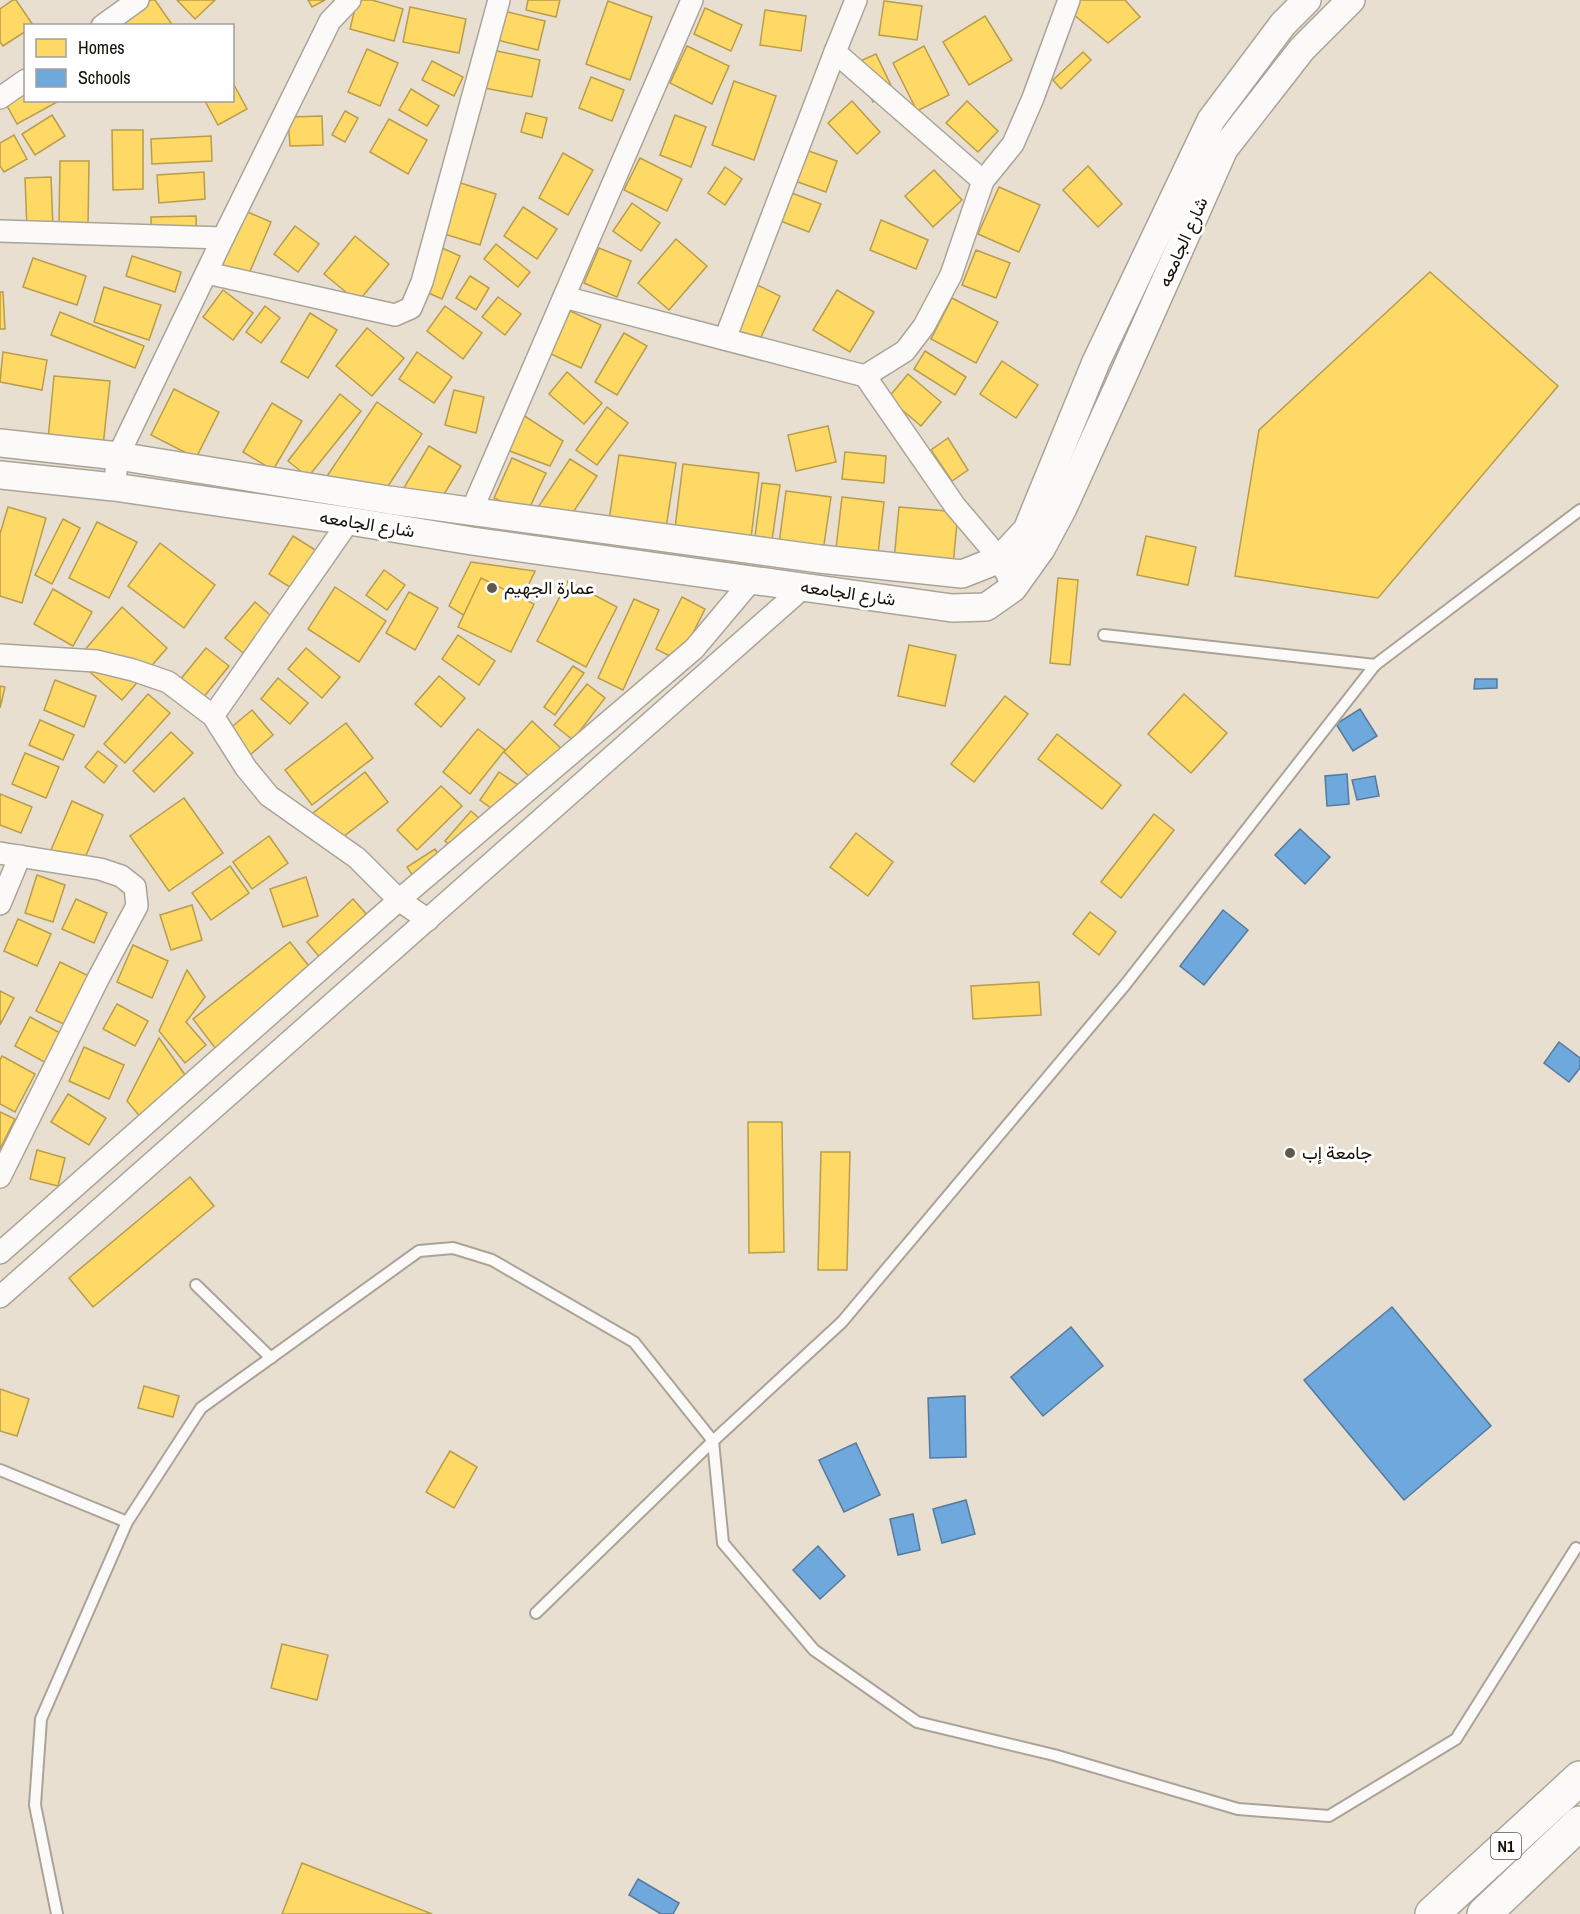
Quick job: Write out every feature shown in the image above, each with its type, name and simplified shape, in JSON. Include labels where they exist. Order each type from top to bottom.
[{"type":"highway","name":"N1","points":[[1432,1914],[1580,1778]]},
{"type":"highway","name":"N1","points":[[1485,1914],[1580,1823]]},
{"type":"street","points":[[105,24],[138,0]]},
{"type":"street","points":[[114,487],[118,456],[223,238],[330,21],[350,0]]},
{"type":"street","points":[[207,273],[395,315],[411,308],[422,282],[499,0]]},
{"type":"street","points":[[472,510],[692,0]]},
{"type":"street","points":[[725,339],[856,0]]},
{"type":"street","points":[[865,376],[905,351],[924,326],[951,275],[983,181],[1013,144],[1033,98],[1069,0]]},
{"type":"street","name":"شارع الجامعه","points":[[0,443],[118,456],[389,500],[820,559],[962,574],[1000,559],[1027,530],[1096,362],[1211,120],[1283,24],[1306,0]]},
{"type":"street","name":"شارع الجامعه","points":[[0,476],[114,487],[349,521],[472,542],[952,608],[986,607],[1012,588],[1041,549],[1063,508],[1224,149],[1302,50],[1351,0]]},
{"type":"street","points":[[835,51],[983,181]]},
{"type":"street","points":[[0,98],[24,81]]},
{"type":"street","points":[[0,231],[223,238]]},
{"type":"street","points":[[564,297],[865,376],[955,506],[1000,559],[1012,588]]},
{"type":"street","points":[[213,716],[349,521]]},
{"type":"street","points":[[0,1253],[399,900],[694,649],[752,580]]},
{"type":"street","points":[[0,1297],[804,587]]},
{"type":"street","points":[[0,655],[96,661],[168,682],[213,716],[246,768],[269,796],[357,858],[399,900],[428,920]]},
{"type":"street","points":[[0,904],[10,855],[100,869],[121,876],[135,887],[137,906],[93,989],[0,1177]]},
{"type":"street","points":[[0,1264],[22,1277]]},
{"type":"lane","points":[[536,1613],[713,1441],[842,1322],[1125,985],[1376,665],[1580,510]]},
{"type":"lane","points":[[1104,635],[1376,665]]},
{"type":"lane","points":[[57,1914],[35,1805],[41,1719],[127,1522],[201,1408],[419,1251],[453,1248],[492,1260],[634,1342],[713,1441],[723,1544],[814,1650],[917,1722],[1054,1755],[1238,1809],[1329,1816],[1456,1739],[1576,1548]]},
{"type":"lane","points":[[196,1285],[271,1358]]},
{"type":"lane","points":[[0,1470],[127,1522]]},
{"type":"building: Homes","points":[[16,0],[32,24],[24,24],[24,32],[3,46],[0,42],[0,9]]},
{"type":"building: Homes","points":[[151,0],[155,0],[172,24],[118,24]]},
{"type":"building: Homes","points":[[177,0],[215,0],[195,19]]},
{"type":"building: Homes","points":[[308,0],[325,0],[312,7]]},
{"type":"building: Homes","points":[[357,0],[372,0],[403,9],[394,41],[350,29]]},
{"type":"building: Homes","points":[[528,0],[560,0],[556,17],[526,10]]},
{"type":"building: Homes","points":[[1072,0],[1125,0],[1140,17],[1108,43],[1067,9]]},
{"type":"building: Homes","points":[[608,1],[652,17],[630,80],[586,64]]},
{"type":"building: Homes","points":[[884,1],[922,6],[917,40],[879,35]]},
{"type":"building: Homes","points":[[410,7],[466,19],[459,53],[403,42]]},
{"type":"building: Homes","points":[[705,8],[742,25],[731,51],[694,34]]},
{"type":"building: Homes","points":[[500,10],[545,21],[538,50],[493,39]]},
{"type":"building: Homes","points":[[765,10],[806,16],[801,51],[760,45]]},
{"type":"building: Homes","points":[[985,16],[1012,60],[969,85],[943,42]]},
{"type":"building: Homes","points":[[687,46],[729,66],[712,104],[670,83]]},
{"type":"building: Homes","points":[[924,46],[949,95],[917,111],[893,63]]},
{"type":"building: Homes","points":[[367,49],[398,63],[380,106],[348,92]]},
{"type":"building: Homes","points":[[492,50],[540,60],[532,97],[484,88]]},
{"type":"building: Homes","points":[[1083,52],[1091,60],[1061,89],[1053,80]]},
{"type":"building: Homes","points":[[876,54],[894,92],[873,102],[856,63]]},
{"type":"building: Homes","points":[[432,61],[463,77],[454,96],[422,80]]},
{"type":"building: Homes","points":[[591,77],[624,90],[612,121],[579,108]]},
{"type":"building: Homes","points":[[734,81],[776,96],[754,160],[712,145]]},
{"type":"building: Homes","points":[[234,85],[247,109],[218,125],[206,102],[234,102]]},
{"type":"building: Homes","points":[[411,89],[439,106],[427,126],[399,110]]},
{"type":"building: Homes","points":[[24,91],[24,102],[57,102],[17,124],[5,102]]},
{"type":"building: Homes","points":[[852,101],[880,132],[857,154],[828,123]]},
{"type":"building: Homes","points":[[967,101],[998,131],[978,152],[946,123]]},
{"type":"building: Homes","points":[[345,111],[358,118],[345,142],[332,135]]},
{"type":"building: Homes","points":[[526,113],[547,118],[542,138],[521,132]]},
{"type":"building: Homes","points":[[52,115],[65,136],[35,155],[22,134]]},
{"type":"building: Homes","points":[[675,115],[706,127],[691,167],[660,155]]},
{"type":"building: Homes","points":[[322,116],[323,145],[290,146],[288,117]]},
{"type":"building: Homes","points":[[389,119],[427,140],[408,174],[370,152]]},
{"type":"building: Homes","points":[[112,130],[143,130],[143,189],[113,190]]},
{"type":"building: Homes","points":[[14,135],[27,159],[4,172],[0,166],[0,143]]},
{"type":"building: Homes","points":[[211,136],[212,161],[152,164],[151,139]]},
{"type":"building: Homes","points":[[806,150],[837,161],[826,192],[795,181]]},
{"type":"building: Homes","points":[[563,153],[593,170],[568,215],[539,198]]},
{"type":"building: Homes","points":[[640,158],[682,179],[667,211],[624,190]]},
{"type":"building: Homes","points":[[60,161],[89,161],[88,226],[59,226]]},
{"type":"building: Homes","points":[[1088,166],[1122,204],[1098,227],[1063,190]]},
{"type":"building: Homes","points":[[725,167],[742,179],[725,205],[708,193]]},
{"type":"building: Homes","points":[[934,170],[962,200],[933,227],[905,196]]},
{"type":"building: Homes","points":[[204,172],[205,199],[159,203],[157,175]]},
{"type":"building: Homes","points":[[51,177],[53,229],[27,229],[25,178]]},
{"type":"building: Homes","points":[[454,181],[496,194],[480,245],[438,232]]},
{"type":"building: Homes","points":[[999,187],[1040,205],[1019,252],[978,234]]},
{"type":"building: Homes","points":[[789,192],[821,204],[809,232],[778,220]]},
{"type":"building: Homes","points":[[632,203],[660,223],[641,251],[613,231]]},
{"type":"building: Homes","points":[[523,207],[557,229],[537,259],[504,236]]},
{"type":"building: Homes","points":[[245,211],[271,222],[248,276],[222,266]]},
{"type":"building: Homes","points":[[196,216],[197,245],[152,246],[151,217]]},
{"type":"building: Homes","points":[[881,220],[928,240],[916,269],[870,250]]},
{"type":"building: Homes","points":[[295,226],[319,244],[298,272],[274,254]]},
{"type":"building: Homes","points":[[355,236],[389,264],[358,302],[324,274]]},
{"type":"building: Homes","points":[[676,239],[707,266],[669,310],[638,283]]},
{"type":"building: Homes","points":[[496,244],[530,272],[518,287],[484,259]]},
{"type":"building: Homes","points":[[442,248],[460,256],[442,299],[424,291]]},
{"type":"building: Homes","points":[[599,248],[631,261],[617,297],[584,283]]},
{"type":"building: Homes","points":[[976,250],[1010,263],[996,298],[962,285]]},
{"type":"building: Homes","points":[[132,256],[181,272],[175,292],[126,276]]},
{"type":"building: Homes","points":[[33,258],[86,276],[77,305],[23,287]]},
{"type":"building: Homes","points":[[1430,272],[1558,386],[1378,598],[1235,576],[1259,430]]},
{"type":"building: Homes","points":[[470,276],[489,288],[476,310],[456,298]]},
{"type":"building: Homes","points":[[747,280],[780,296],[756,348],[723,333]]},
{"type":"building: Homes","points":[[104,287],[161,305],[149,340],[94,322]]},
{"type":"building: Homes","points":[[223,290],[253,313],[233,340],[203,317]]},
{"type":"building: Homes","points":[[837,290],[874,312],[850,352],[813,330]]},
{"type":"building: Homes","points":[[0,292],[3,292],[5,329],[0,329]]},
{"type":"building: Homes","points":[[498,297],[521,314],[505,335],[482,317]]},
{"type":"building: Homes","points":[[952,298],[998,322],[976,363],[931,339]]},
{"type":"building: Homes","points":[[265,306],[280,318],[261,343],[246,332]]},
{"type":"building: Homes","points":[[445,306],[482,333],[463,359],[427,331]]},
{"type":"building: Homes","points":[[570,311],[601,325],[581,368],[551,354]]},
{"type":"building: Homes","points":[[60,312],[144,346],[135,368],[51,335]]},
{"type":"building: Homes","points":[[310,313],[337,330],[308,378],[281,362]]},
{"type":"building: Homes","points":[[367,328],[404,358],[372,396],[336,366]]},
{"type":"building: Homes","points":[[624,333],[647,346],[617,395],[595,382]]},
{"type":"building: Homes","points":[[925,351],[966,377],[955,395],[914,369]]},
{"type":"building: Homes","points":[[3,352],[47,360],[42,390],[0,382]]},
{"type":"building: Homes","points":[[417,352],[452,377],[434,403],[399,379]]},
{"type":"building: Homes","points":[[1002,361],[1038,385],[1016,418],[980,394]]},
{"type":"building: Homes","points":[[567,372],[602,403],[584,424],[549,394]]},
{"type":"building: Homes","points":[[908,374],[941,402],[921,426],[888,398]]},
{"type":"building: Homes","points":[[54,376],[110,381],[103,446],[48,440]]},
{"type":"building: Homes","points":[[174,389],[219,412],[196,458],[151,435]]},
{"type":"building: Homes","points":[[454,390],[484,397],[476,433],[445,425]]},
{"type":"building: Homes","points":[[340,394],[361,411],[308,477],[288,461]]},
{"type":"building: Homes","points":[[377,402],[422,434],[381,497],[321,485]]},
{"type":"building: Homes","points":[[272,403],[302,421],[273,470],[243,452]]},
{"type":"building: Homes","points":[[607,407],[628,423],[597,465],[576,450]]},
{"type":"building: Homes","points":[[520,413],[563,441],[550,466],[507,450]]},
{"type":"building: Homes","points":[[828,426],[836,462],[796,471],[788,435]]},
{"type":"building: Homes","points":[[948,438],[968,470],[952,481],[931,450]]},
{"type":"building: Homes","points":[[429,446],[461,466],[431,516],[399,496]]},
{"type":"building: Homes","points":[[845,452],[886,456],[884,483],[842,479]]},
{"type":"building: Homes","points":[[619,455],[676,463],[666,528],[609,520]]},
{"type":"building: Homes","points":[[512,458],[546,473],[527,513],[494,498]]},
{"type":"building: Homes","points":[[570,459],[597,476],[560,532],[533,515]]},
{"type":"building: Homes","points":[[683,464],[759,473],[751,538],[675,528]]},
{"type":"building: Homes","points":[[762,483],[780,485],[771,547],[754,544]]},
{"type":"building: Homes","points":[[786,491],[831,497],[821,565],[777,559]]},
{"type":"building: Homes","points":[[842,497],[884,502],[877,562],[835,557]]},
{"type":"building: Homes","points":[[8,507],[46,518],[22,603],[0,596],[0,534]]},
{"type":"building: Homes","points":[[899,507],[958,512],[952,576],[893,571]]},
{"type":"building: Homes","points":[[63,519],[80,528],[52,584],[35,575]]},
{"type":"building: Homes","points":[[97,522],[137,542],[109,598],[69,578]]},
{"type":"building: Homes","points":[[293,536],[328,558],[304,596],[269,574]]},
{"type":"building: Homes","points":[[1146,536],[1196,547],[1188,585],[1137,575]]},
{"type":"building: Homes","points":[[160,543],[215,585],[184,628],[128,586]]},
{"type":"building: Homes","name":"عمارة الجهيم","points":[[471,562],[535,571],[503,640],[449,606]]},
{"type":"building: Homes","points":[[384,570],[405,585],[387,610],[366,595]]},
{"type":"building: Homes","points":[[481,578],[534,604],[511,652],[458,627]]},
{"type":"building: Homes","points":[[1058,578],[1078,580],[1070,665],[1050,663]]},
{"type":"building: Homes","points":[[568,581],[617,607],[586,667],[537,641]]},
{"type":"building: Homes","points":[[335,587],[386,621],[359,662],[308,629]]},
{"type":"building: Homes","points":[[53,589],[92,612],[73,646],[34,624]]},
{"type":"building: Homes","points":[[409,592],[438,608],[415,650],[386,633]]},
{"type":"building: Homes","points":[[682,597],[705,609],[679,661],[656,649]]},
{"type":"building: Homes","points":[[634,599],[659,610],[623,690],[598,678]]},
{"type":"building: Homes","points":[[255,602],[284,627],[254,662],[225,638]]},
{"type":"building: Homes","points":[[122,607],[167,648],[122,700],[76,660]]},
{"type":"building: Homes","points":[[458,635],[495,661],[479,685],[442,659]]},
{"type":"building: Homes","points":[[909,645],[956,655],[945,706],[898,696]]},
{"type":"building: Homes","points":[[206,648],[229,666],[203,698],[180,680]]},
{"type":"building: Homes","points":[[306,648],[340,677],[322,698],[288,669]]},
{"type":"building: Homes","points":[[573,666],[584,673],[555,715],[544,707]]},
{"type":"building: Homes","points":[[439,676],[465,698],[441,727],[415,704]]},
{"type":"building: Homes","points":[[278,678],[308,703],[290,724],[261,699]]},
{"type":"building: Homes","points":[[55,680],[96,696],[84,727],[44,710]]},
{"type":"building: Homes","points":[[587,684],[605,698],[573,740],[554,725]]},
{"type":"building: Homes","points":[[0,686],[5,687],[0,708]]},
{"type":"building: Homes","points":[[148,694],[170,713],[125,763],[104,744]]},
{"type":"building: Homes","points":[[1184,694],[1227,733],[1191,773],[1148,734]]},
{"type":"building: Homes","points":[[1005,696],[1028,714],[974,782],[951,764]]},
{"type":"building: Homes","points":[[252,710],[273,735],[250,755],[228,730]]},
{"type":"building: Homes","points":[[40,720],[74,735],[63,760],[29,745]]},
{"type":"building: Homes","points":[[532,721],[565,752],[536,783],[504,752]]},
{"type":"building: Homes","points":[[346,723],[373,758],[312,805],[285,770]]},
{"type":"building: Homes","points":[[478,729],[505,750],[470,794],[443,772]]},
{"type":"building: Homes","points":[[171,732],[193,753],[154,792],[133,771]]},
{"type":"building: Homes","points":[[1057,734],[1121,785],[1102,809],[1038,759]]},
{"type":"building: Homes","points":[[98,751],[117,766],[104,783],[85,767]]},
{"type":"building: Homes","points":[[25,753],[59,767],[46,798],[12,784]]},
{"type":"building: Homes","points":[[365,772],[388,802],[330,847],[308,817]]},
{"type":"building: Homes","points":[[499,772],[521,787],[502,816],[480,800]]},
{"type":"building: Homes","points":[[441,786],[462,806],[417,850],[397,830]]},
{"type":"building: Homes","points":[[0,794],[32,807],[21,833],[0,825]]},
{"type":"building: Homes","points":[[184,798],[223,853],[169,891],[130,836]]},
{"type":"building: Homes","points":[[72,801],[103,815],[80,870],[48,857]]},
{"type":"building: Homes","points":[[471,811],[491,829],[464,859],[445,841]]},
{"type":"building: Homes","points":[[1154,814],[1174,830],[1121,898],[1101,882]]},
{"type":"building: Homes","points":[[856,833],[893,862],[868,896],[830,867]]},
{"type":"building: Homes","points":[[269,836],[288,863],[252,889],[233,862]]},
{"type":"building: Homes","points":[[435,849],[445,866],[418,884],[407,867]]},
{"type":"building: Homes","points":[[230,866],[249,893],[211,920],[192,893]]},
{"type":"building: Homes","points":[[37,875],[65,885],[53,922],[25,913]]},
{"type":"building: Homes","points":[[306,877],[318,916],[283,927],[270,889]]},
{"type":"building: Homes","points":[[76,899],[107,913],[94,943],[62,929]]},
{"type":"building: Homes","points":[[353,899],[369,917],[322,960],[307,942]]},
{"type":"building: Homes","points":[[192,905],[202,940],[171,950],[160,915]]},
{"type":"building: Homes","points":[[1090,912],[1116,932],[1099,955],[1073,934]]},
{"type":"building: Homes","points":[[18,919],[51,934],[37,966],[4,951]]},
{"type":"building: Homes","points":[[290,942],[319,979],[222,1057],[193,1019]]},
{"type":"building: Homes","points":[[133,945],[168,961],[152,998],[117,982]]},
{"type":"building: Homes","points":[[60,962],[93,978],[70,1027],[36,1011]]},
{"type":"building: Homes","points":[[187,970],[205,997],[186,1022],[206,1045],[185,1063],[159,1031]]},
{"type":"building: Homes","points":[[1039,982],[1041,1015],[973,1019],[971,986]]},
{"type":"building: Homes","points":[[0,991],[14,998],[0,1025]]},
{"type":"building: Homes","points":[[117,1004],[148,1021],[135,1046],[103,1029]]},
{"type":"building: Homes","points":[[30,1017],[66,1036],[50,1065],[15,1046]]},
{"type":"building: Homes","points":[[159,1038],[188,1079],[142,1119],[127,1101]]},
{"type":"building: Homes","points":[[84,1047],[124,1065],[109,1099],[69,1081]]},
{"type":"building: Homes","points":[[2,1056],[35,1074],[15,1112],[0,1104],[0,1060]]},
{"type":"building: Homes","points":[[68,1094],[106,1118],[89,1145],[51,1122]]},
{"type":"building: Homes","points":[[0,1112],[15,1119],[0,1149]]},
{"type":"building: Homes","points":[[748,1122],[782,1122],[784,1252],[749,1253]]},
{"type":"building: Homes","points":[[37,1150],[65,1158],[58,1186],[30,1179]]},
{"type":"building: Homes","points":[[821,1152],[850,1152],[847,1270],[818,1270]]},
{"type":"building: Homes","points":[[190,1177],[214,1206],[93,1307],[69,1278]]},
{"type":"building: Homes","points":[[144,1386],[179,1396],[173,1417],[138,1408]]},
{"type":"building: Homes","points":[[0,1389],[29,1399],[17,1436],[0,1431]]},
{"type":"building: Homes","points":[[450,1451],[477,1467],[454,1508],[426,1492]]},
{"type":"building: Homes","points":[[282,1644],[328,1655],[317,1700],[271,1688]]},
{"type":"building: Homes","points":[[302,1863],[432,1914],[282,1914]]},
{"type":"building: Schools","points":[[1475,679],[1497,679],[1497,688],[1474,689]]},
{"type":"building: Schools","points":[[1360,709],[1377,736],[1353,751],[1336,724]]},
{"type":"building: Schools","points":[[1347,774],[1349,804],[1327,806],[1325,776]]},
{"type":"building: Schools","points":[[1375,776],[1379,796],[1357,800],[1352,780]]},
{"type":"building: Schools","points":[[1300,829],[1330,857],[1305,884],[1275,855]]},
{"type":"building: Schools","points":[[1223,910],[1248,930],[1204,985],[1180,966]]},
{"type":"building: Schools","points":[[1559,1042],[1580,1058],[1580,1068],[1569,1082],[1544,1063]]},
{"type":"building: Schools","points":[[1392,1307],[1491,1426],[1404,1500],[1304,1380]]},
{"type":"building: Schools","points":[[1071,1327],[1103,1366],[1043,1416],[1011,1377]]},
{"type":"building: Schools","points":[[965,1396],[966,1457],[930,1458],[928,1398]]},
{"type":"building: Schools","points":[[856,1443],[880,1495],[844,1512],[819,1460]]},
{"type":"building: Schools","points":[[966,1500],[975,1534],[942,1543],[933,1509]]},
{"type":"building: Schools","points":[[913,1514],[920,1550],[898,1555],[890,1519]]},
{"type":"building: Schools","points":[[818,1546],[845,1576],[820,1599],[793,1570]]},
{"type":"building: Schools","points":[[638,1879],[679,1903],[673,1914],[661,1914],[629,1895]]},
{"type":"place","name":"عمارة الجهيم","points":[[492,588]]},
{"type":"place","name":"جامعة إب","points":[[1290,1153]]}]
